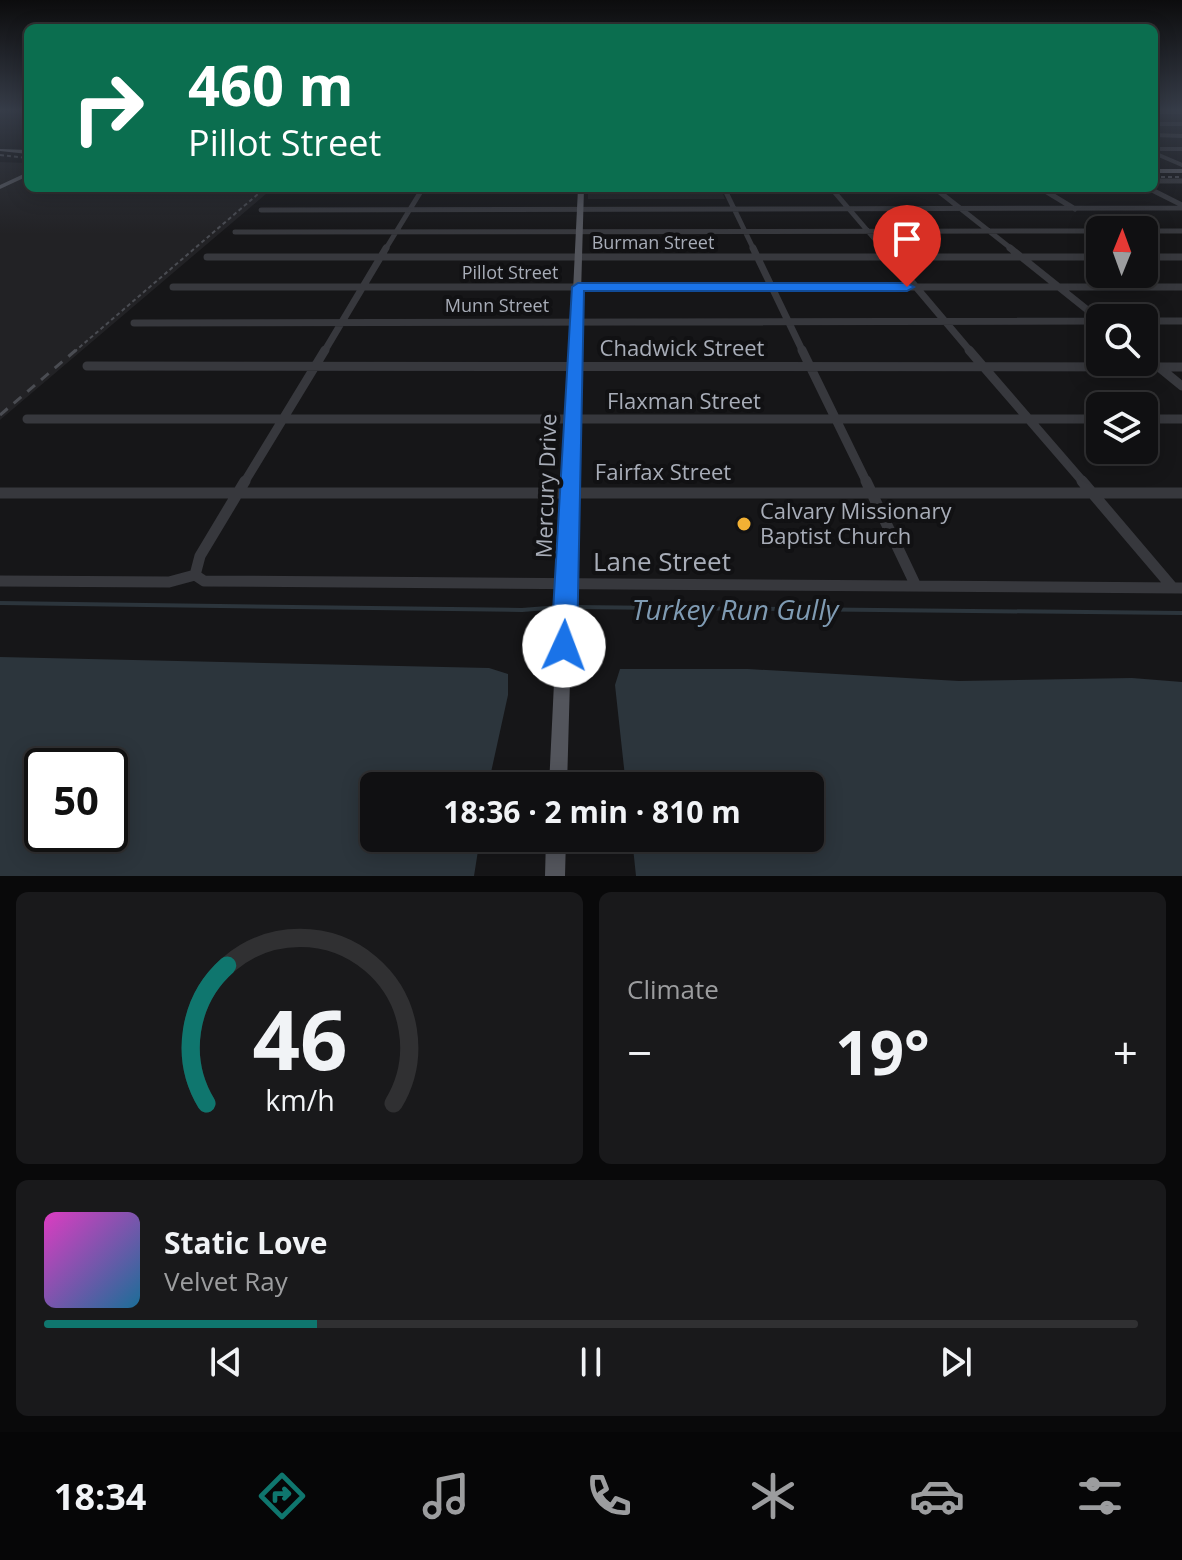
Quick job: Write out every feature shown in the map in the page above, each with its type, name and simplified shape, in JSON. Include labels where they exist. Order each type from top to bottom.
[{"type":"main road","points":[[1158,171],[1182,171]]},
{"type":"main road","points":[[0,187],[24,176]]},
{"type":"main road","name":"Mercury Drive","points":[[559,772],[581,192]]},
{"type":"main road","points":[[555,876],[556,852]]},
{"type":"street","points":[[1158,153],[1182,165]]},
{"type":"street","points":[[1158,181],[1182,181]]},
{"type":"street","points":[[195,575],[200,556],[420,192]]},
{"type":"street","points":[[726,192],[916,586]]},
{"type":"street","points":[[835,192],[1178,588]]},
{"type":"street","points":[[940,192],[1086,309]]},
{"type":"street","points":[[1047,192],[1075,209]]},
{"type":"street","points":[[1156,192],[1182,206]]},
{"type":"street","points":[[261,210],[962,210],[1182,206]]},
{"type":"street","points":[[235,232],[1086,231]]},
{"type":"street","points":[[1158,231],[1182,231]]},
{"type":"street","name":"Burman Street","points":[[207,257],[1086,257]]},
{"type":"street","points":[[1158,257],[1182,257]]},
{"type":"street","name":"Pillot Street","points":[[173,287],[1182,287]]},
{"type":"street","name":"Munn Street","points":[[134,323],[1086,320]]},
{"type":"street","points":[[1158,321],[1182,321]]},
{"type":"street","name":"Chadwick Street","points":[[87,366],[1086,367]]},
{"type":"street","points":[[1158,367],[1182,386]]},
{"type":"street","name":"Chadwick Street","points":[[1158,367],[1182,367]]},
{"type":"street","name":"Flaxman Street","points":[[27,419],[1086,419]]},
{"type":"street","points":[[1158,419],[1182,419]]},
{"type":"street","name":"Fairfax Street","points":[[0,493],[1182,493]]},
{"type":"street","name":"Lane Street","points":[[0,581],[169,582],[195,575],[204,581],[566,590],[916,586],[1178,588]]},
{"type":"shaded area","points":[[0,162],[24,163],[24,192],[268,192],[0,420]]},
{"type":"shaded area","points":[[588,192],[722,192],[725,199],[588,199]]},
{"type":"shaded area","points":[[0,657],[489,668],[508,674],[508,695],[491,772],[360,772],[360,852],[478,852],[474,876],[0,876]]},
{"type":"shaded area","points":[[620,669],[748,669],[959,681],[1132,678],[1182,682],[1182,876],[636,876],[633,852],[824,852],[824,772],[624,772],[615,685]]},
{"type":"waterway","name":"Turkey Run Gully","points":[[0,603],[522,610],[560,607]]},
{"type":"waterway","name":"Turkey Run Gully","points":[[572,607],[1182,613]]},
{"type":"railway","points":[[0,155],[24,158]]},
{"type":"railway","points":[[1158,177],[1182,177]]},
{"type":"railway","points":[[74,352],[260,192]]},
{"type":"railway","points":[[0,415],[76,350]]},
{"type":"place","name":"Calvary Missionary Baptist Church","points":[[744,524]]},
{"type":"route","points":[[564,646],[578,287],[907,287]]}]
